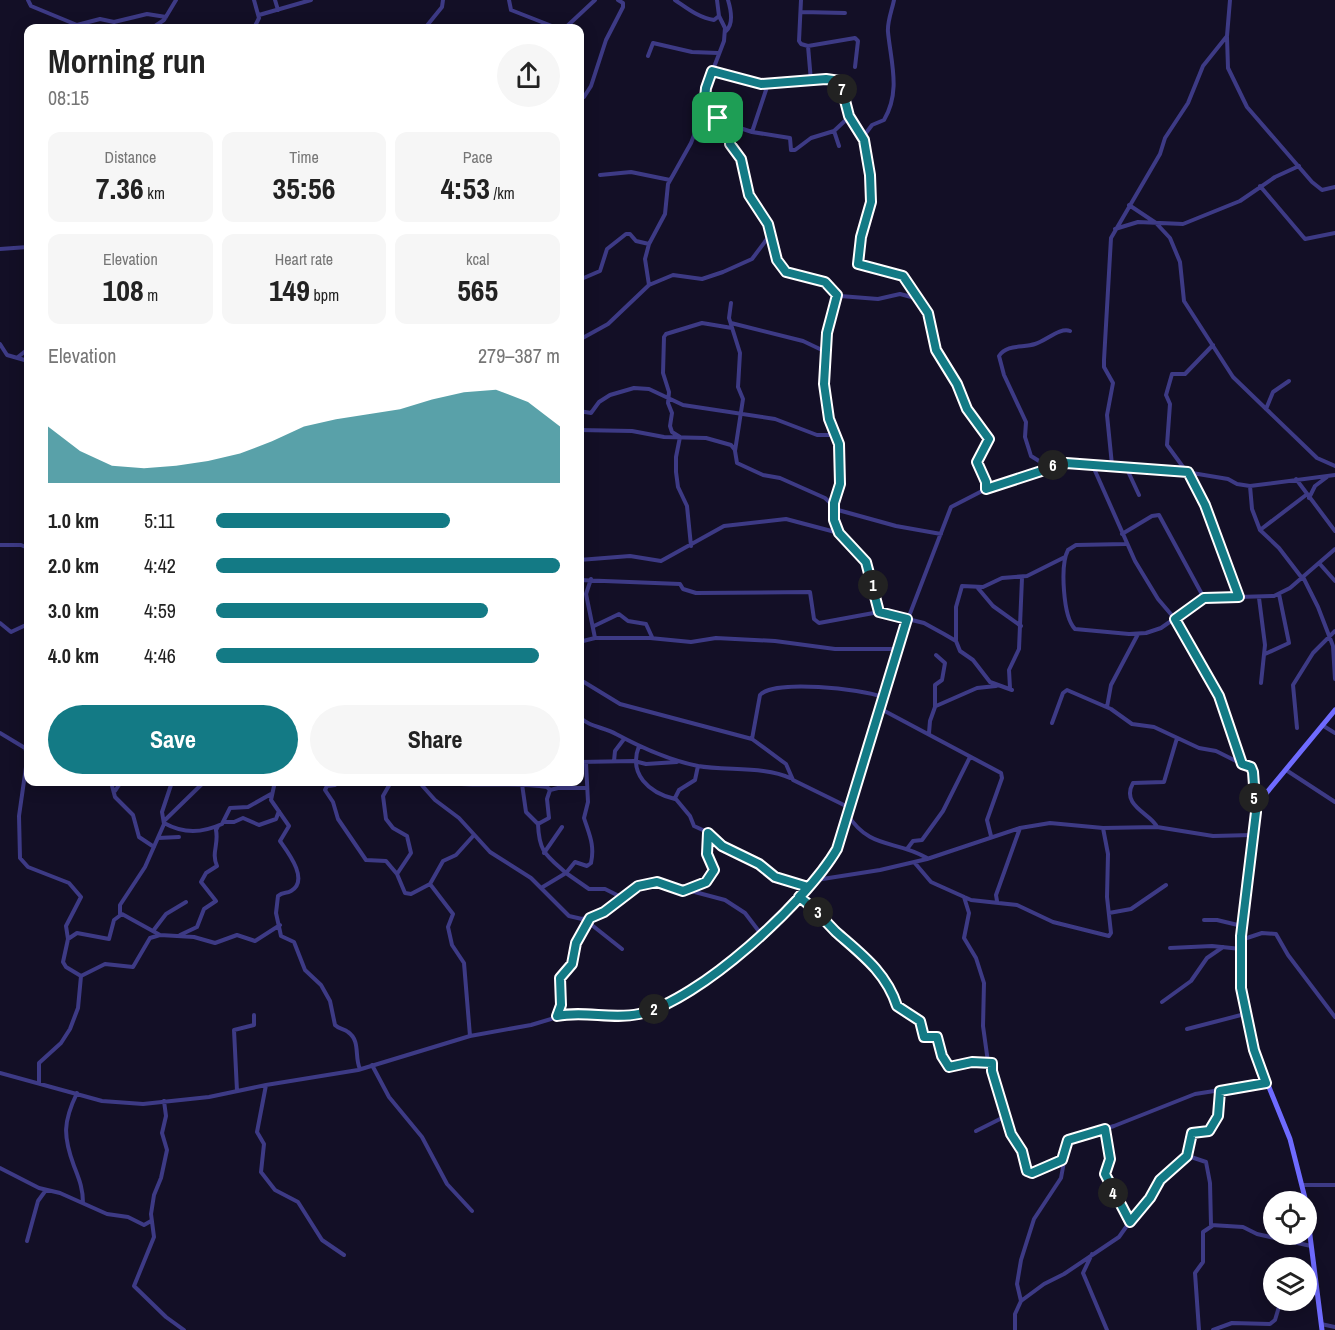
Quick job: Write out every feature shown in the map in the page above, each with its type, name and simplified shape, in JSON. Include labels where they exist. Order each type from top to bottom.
[{"type":"main road","points":[[1305,1191],[1290,1139],[1266,1083],[1245,1014],[1241,988],[1241,940],[1256,812],[1266,792],[1335,710]]},
{"type":"main road","points":[[1312,1246],[1313,1257]]},
{"type":"main road","points":[[1317,1290],[1321,1327]]},
{"type":"street","points":[[28,0],[31,6],[71,24]]},
{"type":"street","points":[[157,24],[166,17],[176,0]]},
{"type":"street","points":[[254,0],[259,15],[256,24]]},
{"type":"street","points":[[275,0],[278,10]]},
{"type":"street","points":[[259,15],[311,0]]},
{"type":"street","points":[[428,24],[442,7],[443,0]]},
{"type":"street","points":[[508,0],[511,10],[547,24]]},
{"type":"street","points":[[569,24],[595,0]]},
{"type":"street","points":[[584,98],[591,86],[606,40],[623,8],[622,1],[618,0]]},
{"type":"street","points":[[675,0],[688,10],[707,19],[714,20],[719,16]]},
{"type":"street","points":[[717,0],[719,16],[726,31]]},
{"type":"street","points":[[649,285],[645,259],[649,244],[665,214],[670,180],[691,143],[704,110],[705,93],[726,31],[730,26],[728,0]]},
{"type":"street","points":[[801,0],[799,41],[801,44],[808,46],[855,38],[858,41],[855,67]]},
{"type":"street","points":[[863,137],[869,127],[884,120],[891,104],[895,73],[887,30],[894,0]]},
{"type":"street","points":[[1230,0],[1227,36],[1228,68],[1243,99],[1322,190],[1335,187]]},
{"type":"street","points":[[802,12],[845,14]]},
{"type":"street","points":[[82,24],[100,19],[114,22],[147,14],[166,17]]},
{"type":"street","points":[[1112,466],[1107,415],[1113,383],[1104,368],[1109,293],[1109,248],[1115,229],[1160,154],[1165,138],[1188,103],[1208,57],[1227,36]]},
{"type":"street","points":[[648,56],[653,43],[692,52],[719,53]]},
{"type":"street","points":[[808,46],[811,81]]},
{"type":"street","points":[[712,71],[768,84],[840,81],[849,116],[863,137],[872,198],[861,237],[858,264],[903,276],[910,285],[915,298],[928,313],[936,350],[957,384],[967,409],[989,439],[977,462],[986,482],[986,489]]},
{"type":"street","points":[[752,132],[768,84]]},
{"type":"street","points":[[704,110],[730,124],[752,132],[790,138],[791,150],[795,150],[811,138],[834,131],[849,116]]},
{"type":"street","points":[[730,124],[730,144],[741,159],[748,192],[765,217],[775,257],[786,272],[825,282],[837,295],[878,299],[900,294],[915,298]]},
{"type":"street","points":[[834,131],[839,146]]},
{"type":"street","points":[[1115,229],[1137,222],[1183,224],[1240,201],[1260,186],[1299,166]]},
{"type":"street","points":[[600,175],[631,172],[670,180]]},
{"type":"street","points":[[1260,186],[1305,239],[1335,233]]},
{"type":"street","points":[[1129,205],[1156,223],[1174,245],[1180,262],[1184,301],[1233,377],[1317,458],[1335,466]]},
{"type":"street","points":[[584,278],[600,271],[607,249],[626,234],[630,234],[636,241],[649,244]]},
{"type":"street","points":[[584,337],[608,324],[649,285],[672,275],[702,279],[723,272],[752,259],[770,235]]},
{"type":"street","points":[[0,249],[24,247]]},
{"type":"street","points":[[837,295],[827,333],[825,352],[827,410],[837,435],[840,484],[834,507],[839,533],[866,562],[879,612]]},
{"type":"street","points":[[731,303],[731,325],[740,354],[737,381],[743,396],[742,416],[735,451],[736,461],[743,467],[782,479],[825,498],[834,507],[896,526],[941,534]]},
{"type":"street","points":[[680,438],[672,432],[670,426],[672,413],[663,373],[665,334],[685,326],[702,323],[731,325],[803,341],[825,352]]},
{"type":"street","points":[[1048,467],[1031,456],[1025,437],[1026,422],[1004,375],[999,356],[1004,351],[1015,347],[1037,344],[1061,331],[1070,331]]},
{"type":"street","points":[[0,344],[7,355]]},
{"type":"street","points":[[1213,345],[1185,374],[1172,374],[1166,392],[1170,404],[1167,445],[1187,472],[1205,505],[1239,597]]},
{"type":"street","points":[[17,357],[24,352]]},
{"type":"street","points":[[0,357],[7,355],[24,360]]},
{"type":"street","points":[[1266,410],[1272,392],[1289,381]]},
{"type":"street","points":[[584,412],[591,413],[601,400],[634,388],[655,390],[683,405],[742,416],[774,419],[817,435],[837,435]]},
{"type":"street","points":[[584,430],[632,431],[660,437],[709,439],[731,445],[735,451]]},
{"type":"street","points":[[680,438],[676,472],[678,487],[687,506],[691,546]]},
{"type":"street","points":[[0,1073],[117,1103],[137,1104],[208,1097],[266,1084],[360,1069],[470,1036],[531,1025],[557,1016],[584,1013],[626,1016],[652,1010],[714,975],[782,918],[816,880],[837,849],[907,619],[941,534],[947,512],[951,507],[986,489],[1066,463],[1187,472],[1250,486],[1335,476]]},
{"type":"street","points":[[1092,464],[1126,544],[1158,599],[1175,619],[1219,696],[1242,764]]},
{"type":"street","points":[[1126,466],[1139,495]]},
{"type":"street","points":[[1260,530],[1307,497],[1327,476]]},
{"type":"street","points":[[1296,479],[1307,497],[1335,531]]},
{"type":"street","points":[[1250,486],[1252,509],[1260,530],[1279,548],[1303,578],[1334,650],[1335,679]]},
{"type":"street","points":[[1122,534],[1152,516],[1159,515],[1204,598]]},
{"type":"street","points":[[584,560],[630,556],[661,561],[724,526],[786,519],[839,533]]},
{"type":"street","points":[[996,686],[979,671],[973,660],[961,652],[956,640],[954,627],[959,594],[964,586],[977,587],[993,584],[1002,578],[1022,578],[1065,557],[1073,545],[1126,544]]},
{"type":"street","points":[[0,545],[24,548]]},
{"type":"street","points":[[1065,557],[1067,615],[1072,627],[1078,630],[1137,634],[1155,631],[1204,598],[1259,598],[1279,594],[1303,578],[1335,549]]},
{"type":"street","points":[[1319,563],[1335,581]]},
{"type":"street","points":[[935,707],[977,688],[996,686],[1011,689],[1009,670],[1018,653],[1022,578]]},
{"type":"street","points":[[591,579],[586,594],[595,638]]},
{"type":"street","points":[[584,580],[680,584],[683,589],[696,593],[810,592],[814,619],[819,623],[879,612],[924,623],[956,640]]},
{"type":"street","points":[[977,587],[993,606],[1021,626]]},
{"type":"street","points":[[1265,654],[1289,643],[1279,594]]},
{"type":"street","points":[[1259,598],[1265,654],[1261,683]]},
{"type":"street","points":[[594,626],[619,614],[627,621],[646,624],[652,638]]},
{"type":"street","points":[[0,623],[11,632],[24,626]]},
{"type":"street","points":[[1297,728],[1293,685],[1313,653],[1335,631]]},
{"type":"street","points":[[1107,707],[1111,685],[1137,634]]},
{"type":"street","points":[[584,641],[595,638],[652,638],[691,642],[716,638],[835,649],[897,649]]},
{"type":"street","points":[[930,733],[930,721],[935,707],[935,685],[942,680],[945,663],[936,655]]},
{"type":"street","points":[[584,682],[620,704],[752,739],[786,764],[791,778]]},
{"type":"street","points":[[752,739],[760,695],[764,691],[787,686],[802,689],[814,685],[882,697]]},
{"type":"street","points":[[1052,723],[1065,690],[1107,707],[1132,724],[1152,726],[1251,767],[1256,812]]},
{"type":"street","points":[[879,708],[930,733],[1002,774],[987,820],[990,836]]},
{"type":"street","points":[[584,721],[657,755],[698,766],[777,773],[848,807]]},
{"type":"street","points":[[1322,725],[1335,733]]},
{"type":"street","points":[[0,733],[24,747]]},
{"type":"street","points":[[1157,827],[1139,812],[1132,799],[1130,787],[1133,783],[1165,781],[1177,738]]},
{"type":"street","points":[[614,761],[615,751],[624,739]]},
{"type":"street","points":[[639,746],[634,762],[649,788],[675,799],[690,816],[694,826],[708,833],[722,846],[759,864],[775,877],[808,887]]},
{"type":"street","points":[[907,849],[913,841],[922,840],[943,811],[970,757]]},
{"type":"street","points":[[541,888],[566,873],[575,862],[585,866],[592,861],[591,831],[584,818],[588,806],[586,763],[614,761],[646,764],[681,761]]},
{"type":"street","points":[[675,799],[679,790],[696,778],[698,766]]},
{"type":"street","points":[[1285,769],[1335,802]]},
{"type":"street","points":[[24,782],[19,816],[20,858],[28,867],[69,883],[81,894],[80,901],[66,926],[68,939],[63,964],[81,976]]},
{"type":"street","points":[[113,786],[115,797],[133,815],[139,837],[154,847]]},
{"type":"street","points":[[115,791],[118,786]]},
{"type":"street","points":[[165,822],[162,812],[170,786]]},
{"type":"street","points":[[68,939],[77,933],[109,939],[114,920],[120,914],[120,905],[146,867],[165,822],[200,786]]},
{"type":"street","points":[[272,786],[271,800],[289,828],[280,841],[297,870],[297,882],[293,890],[278,896],[276,913],[281,938],[294,942],[305,970],[321,985],[330,1001],[335,1025],[349,1032],[356,1042],[356,1061],[360,1069]]},
{"type":"street","points":[[327,786],[325,790],[332,801],[338,819],[366,860],[387,862],[397,874],[405,893],[411,894],[430,884],[443,861],[456,855],[474,835]]},
{"type":"street","points":[[389,786],[383,796],[386,819],[393,828],[408,838],[411,853],[397,874]]},
{"type":"street","points":[[425,786],[435,800],[494,856],[527,875],[569,916],[589,920],[622,949]]},
{"type":"street","points":[[522,786],[526,812],[538,824],[538,842],[544,853],[566,873],[589,889],[605,889],[623,898]]},
{"type":"street","points":[[547,786],[550,790]]},
{"type":"street","points":[[550,790],[587,788]]},
{"type":"street","points":[[538,824],[549,818],[547,797],[550,790]]},
{"type":"street","points":[[179,936],[197,927],[205,907],[216,901],[201,882],[206,873],[217,867],[213,856],[218,839],[216,830],[224,822],[230,808],[248,807],[272,794]]},
{"type":"street","points":[[224,822],[234,822],[243,818],[259,825],[276,819],[279,810]]},
{"type":"street","points":[[847,813],[862,833],[891,847],[907,849],[927,859]]},
{"type":"street","points":[[165,822],[194,832],[219,826]]},
{"type":"street","points":[[816,880],[880,870],[927,859],[990,836],[1050,823],[1103,828],[1157,827],[1214,836],[1252,835]]},
{"type":"street","points":[[544,853],[562,827]]},
{"type":"street","points":[[997,902],[996,895],[1020,828]]},
{"type":"street","points":[[914,862],[931,882],[964,897],[1019,905],[1053,922],[1107,936],[1111,933],[1108,854],[1103,828]]},
{"type":"street","points":[[683,891],[702,884],[714,872],[707,854],[708,833]]},
{"type":"street","points":[[158,838],[178,837]]},
{"type":"street","points":[[557,1016],[561,1005],[560,978],[572,964],[576,943],[589,920],[638,886],[657,882],[683,891],[725,900],[744,913],[761,934]]},
{"type":"street","points":[[430,884],[453,914],[448,926],[449,935],[454,950],[462,956],[464,963],[470,1036]]},
{"type":"street","points":[[1109,913],[1131,909],[1166,885]]},
{"type":"street","points":[[799,897],[822,916],[864,959],[875,966],[892,990],[897,1006],[920,1021],[924,1037],[937,1037],[942,1056],[949,1067],[972,1062],[992,1063],[992,1071],[1011,1134],[1022,1151],[1027,1171],[1032,1173],[1062,1160]]},
{"type":"street","points":[[964,897],[969,913],[964,938],[976,958],[984,982],[983,1026],[988,1062]]},
{"type":"street","points":[[153,931],[166,914],[186,902]]},
{"type":"street","points":[[120,914],[159,934],[215,943],[237,935],[257,940],[280,925]]},
{"type":"street","points":[[1204,920],[1217,920],[1242,926]]},
{"type":"street","points":[[1241,940],[1262,933],[1276,934],[1288,955],[1335,1017]]},
{"type":"street","points":[[81,976],[105,964],[134,967],[150,939],[159,934]]},
{"type":"street","points":[[1162,1002],[1191,981],[1207,958],[1223,947]]},
{"type":"street","points":[[1170,948],[1241,949]]},
{"type":"street","points":[[39,1083],[39,1063],[61,1043],[75,1017],[81,976]]},
{"type":"street","points":[[1187,1029],[1245,1014]]},
{"type":"street","points":[[237,1091],[234,1031],[254,1025],[254,1015]]},
{"type":"street","points":[[372,1065],[389,1097],[420,1134],[447,1184],[472,1211]]},
{"type":"street","points":[[1021,1301],[1017,1284],[1022,1260],[1034,1221],[1060,1180],[1062,1160],[1068,1140],[1105,1129],[1195,1094],[1266,1083]]},
{"type":"street","points":[[266,1084],[257,1132],[264,1144],[261,1172],[275,1190],[298,1202],[322,1240],[345,1255]]},
{"type":"street","points":[[1015,1330],[1015,1314],[1021,1301],[1092,1253],[1117,1239],[1150,1198],[1160,1180],[1187,1156],[1192,1133],[1209,1131],[1218,1116],[1220,1091]]},
{"type":"street","points":[[77,1093],[67,1113],[65,1131],[81,1185],[82,1203]]},
{"type":"street","points":[[164,1101],[166,1116],[162,1133],[167,1150],[161,1178],[154,1195],[151,1221],[154,1234],[134,1286],[166,1317],[184,1330]]},
{"type":"street","points":[[976,1131],[1006,1116]]},
{"type":"street","points":[[1105,1129],[1110,1159],[1105,1174],[1130,1222]]},
{"type":"street","points":[[1187,1156],[1206,1162],[1212,1226]]},
{"type":"street","points":[[0,1168],[110,1215],[128,1217],[144,1226],[151,1221]]},
{"type":"street","points":[[1304,1185],[1335,1185]]},
{"type":"street","points":[[27,1241],[38,1201],[46,1189]]},
{"type":"street","points":[[1199,1330],[1195,1272],[1203,1262],[1203,1232],[1212,1226],[1243,1227],[1257,1234],[1312,1246]]},
{"type":"street","points":[[1092,1253],[1083,1273],[1107,1330]]},
{"type":"street","points":[[1213,1330],[1232,1323],[1270,1324],[1275,1320],[1278,1311]]},
{"type":"street","points":[[1321,1327],[1335,1327]]},
{"type":"route","points":[[718,118],[704,109],[706,88],[712,71],[761,84],[826,79],[840,81],[849,116],[864,140],[870,175],[872,198],[862,231],[858,264],[862,267],[903,276],[910,285],[915,298],[928,313],[936,350],[957,384],[967,409],[989,439],[989,443],[977,462],[984,475],[986,489],[1048,467],[1071,462],[1168,469],[1188,472],[1205,505],[1239,597],[1204,598],[1175,619],[1219,696],[1242,764],[1251,767],[1253,772],[1256,812],[1241,936],[1241,988],[1254,1050],[1266,1083],[1220,1091],[1218,1116],[1209,1131],[1192,1133],[1187,1156],[1160,1180],[1154,1187],[1150,1198],[1143,1203],[1130,1222],[1121,1209],[1105,1174],[1105,1168],[1110,1159],[1105,1129],[1070,1138],[1066,1143],[1062,1160],[1032,1173],[1027,1171],[1022,1151],[1011,1134],[992,1071],[992,1063],[961,1063],[949,1067],[942,1056],[937,1037],[924,1037],[921,1022],[897,1006],[892,990],[875,966],[864,959],[843,935],[837,933],[822,916],[799,897],[802,893],[808,887],[775,877],[759,864],[722,846],[708,833],[707,854],[714,870],[713,875],[706,882],[683,891],[657,882],[638,886],[604,912],[590,918],[576,943],[572,964],[561,975],[559,993],[561,1005],[557,1016],[571,1013],[626,1016],[638,1014],[652,1010],[691,990],[726,966],[750,943],[782,918],[802,893],[816,880],[834,855],[842,836],[848,807],[863,769],[867,746],[907,619],[879,612],[869,568],[864,558],[839,533],[835,523],[834,503],[840,484],[839,444],[838,436],[829,419],[824,384],[827,333],[837,295],[825,282],[786,272],[781,267],[775,257],[768,224],[749,195],[741,159],[730,144],[730,124],[718,118]]}]
